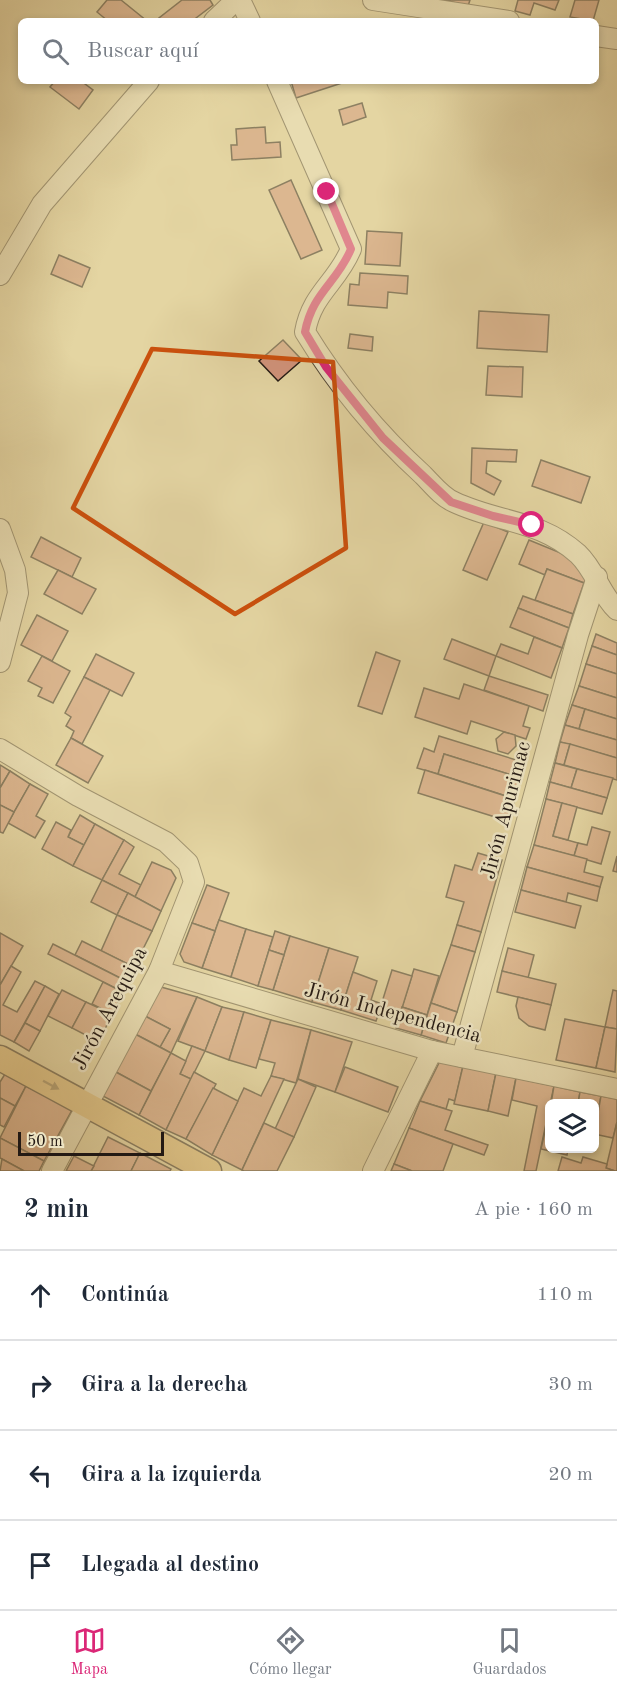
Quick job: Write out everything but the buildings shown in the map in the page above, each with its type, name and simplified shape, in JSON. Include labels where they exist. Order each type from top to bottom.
[{"type":"main road","points":[[0,1058],[209,1171]]},
{"type":"street","points":[[217,18],[238,0],[248,18]]},
{"type":"street","points":[[373,0],[490,18]]},
{"type":"street","points":[[599,36],[617,39]]},
{"type":"street","points":[[0,275],[42,204],[146,84]]},
{"type":"street","points":[[278,84],[345,230],[351,249],[344,266],[308,312],[305,332],[326,367],[383,438],[451,502],[493,516],[532,525],[579,555],[597,577],[617,610]]},
{"type":"street","points":[[0,529],[15,570],[18,593],[0,662]]},
{"type":"street","name":"Jirón Apurimac","points":[[462,1057],[578,635],[597,577]]},
{"type":"street","name":"Jirón Arequipa","points":[[0,749],[78,796],[166,842],[188,863],[194,882],[159,970],[52,1171]]},
{"type":"street","name":"Jirón Independencia","points":[[159,970],[432,1051],[617,1089]]},
{"type":"street","points":[[373,1171],[432,1051]]},
{"type":"highlighted area","points":[[152,349],[333,362],[346,548],[235,614],[73,508]]},
{"type":"route","points":[[327,192],[345,230],[351,249],[344,266],[322,291],[308,312],[305,332],[326,367],[383,438],[451,502],[493,516],[532,525]]}]
